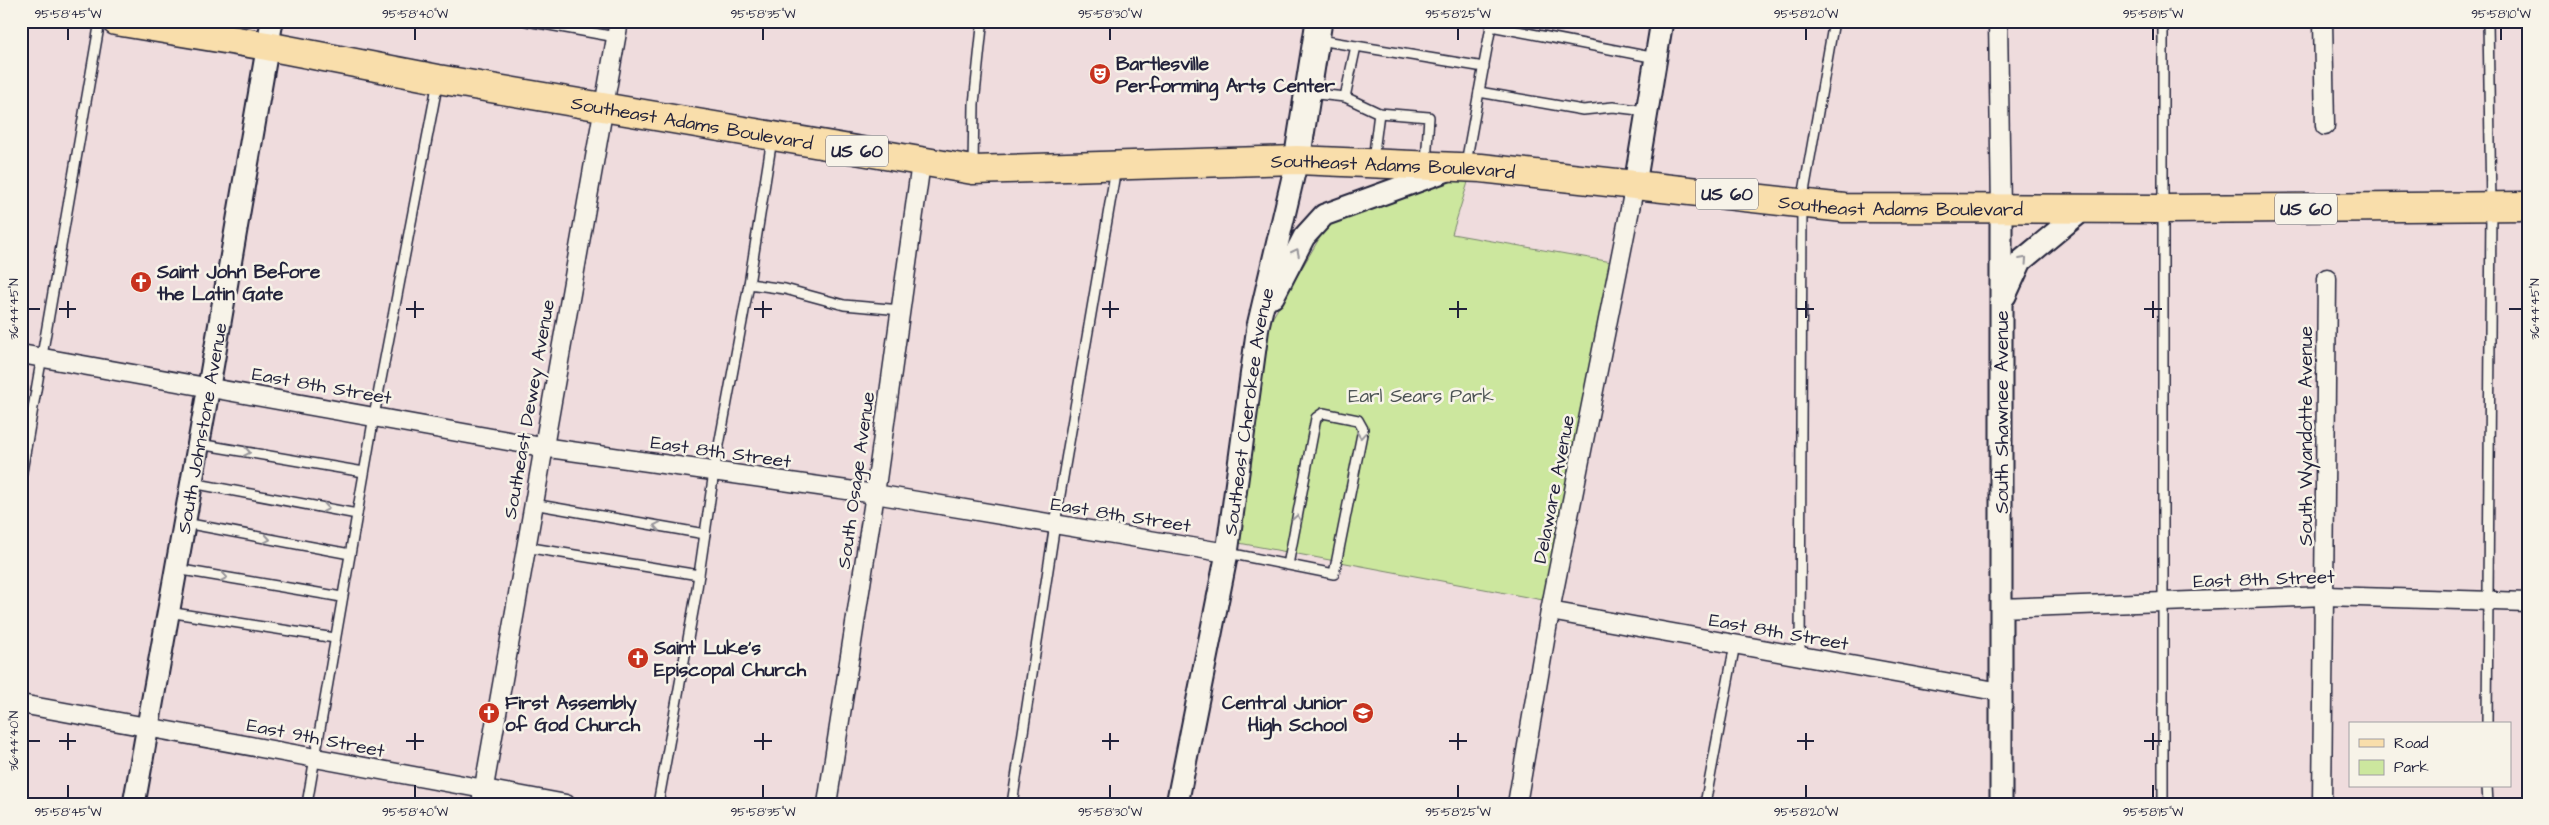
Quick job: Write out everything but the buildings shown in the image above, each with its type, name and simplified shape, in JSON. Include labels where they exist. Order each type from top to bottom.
[{"type":"main road","name":"US 60","points":[[116,21],[270,34]]},
{"type":"main road","name":"Southeast Cherokee Avenue","points":[[1297,160],[1317,30]]},
{"type":"main road","name":"Southeast Adams Boulevard","points":[[270,34],[438,79],[921,163],[973,170],[1297,160],[1460,168],[1635,184],[1844,208],[2001,210],[2528,206]]},
{"type":"street","points":[[1635,184],[1662,21]]},
{"type":"street","name":"South Shawnee Avenue","points":[[1998,21],[2001,210],[2001,804]]},
{"type":"street","points":[[2323,21],[2325,126]]},
{"type":"street","name":"Southeast Dewey Avenue","points":[[482,797],[542,447],[617,29]]},
{"type":"street","name":"South Johnstone Avenue","points":[[134,804],[270,34]]},
{"type":"street","name":"Southeast Cherokee Avenue","points":[[1177,804],[1227,553],[1258,326],[1297,160]]},
{"type":"street","name":"South Osage Avenue","points":[[827,804],[875,494],[921,163]]},
{"type":"street","points":[[1258,326],[1304,237],[1324,215],[1460,168]]},
{"type":"street","name":"Delaware Avenue","points":[[1517,804],[1550,611],[1635,184]]},
{"type":"street","points":[[2001,303],[2020,261],[2084,209]]},
{"type":"street","name":"South Wyandotte Avenue","points":[[2322,804],[2327,278]]},
{"type":"street","name":"East 8th Street","points":[[21,354],[209,386],[542,447],[875,494],[1227,553]]},
{"type":"street","name":"East 8th Street","points":[[2001,608],[2325,596],[2528,602]]},
{"type":"street","name":"East 8th Street","points":[[1550,611],[2001,692]]},
{"type":"street","name":"East 9th Street","points":[[21,704],[315,758],[482,797],[566,804]]},
{"type":"lane","points":[[21,477],[100,21]]},
{"type":"lane","points":[[527,21],[617,29]]},
{"type":"lane","points":[[973,170],[974,104],[984,24],[974,21]]},
{"type":"lane","points":[[1800,656],[1802,203],[1834,21]]},
{"type":"lane","points":[[2163,21],[2163,804]]},
{"type":"lane","points":[[2487,722],[2490,207],[2488,21]]},
{"type":"lane","points":[[1460,168],[1479,92],[1491,24],[1656,58]]},
{"type":"lane","points":[[1317,30],[1356,46],[1484,67]]},
{"type":"lane","points":[[1345,98],[1356,46]]},
{"type":"lane","points":[[307,804],[374,416],[438,79]]},
{"type":"lane","points":[[1307,92],[1345,98],[1379,113],[1429,117],[1426,167]]},
{"type":"lane","points":[[1479,92],[1583,110],[1613,107],[1647,112]]},
{"type":"lane","points":[[1373,164],[1379,113]]},
{"type":"lane","points":[[658,804],[699,575],[714,472],[749,284],[772,137]]},
{"type":"lane","points":[[1012,804],[1055,524],[1117,166]]},
{"type":"lane","points":[[749,284],[785,289],[844,305],[901,310]]},
{"type":"lane","points":[[1227,553],[1288,566],[1334,574],[1363,429],[1358,420],[1323,413],[1316,418],[1288,566]]},
{"type":"lane","points":[[199,444],[364,472]]},
{"type":"lane","points":[[192,483],[357,514]]},
{"type":"lane","points":[[533,504],[705,534]]},
{"type":"lane","points":[[184,522],[350,554]]},
{"type":"lane","points":[[525,546],[699,575]]},
{"type":"lane","points":[[176,568],[342,597]]},
{"type":"lane","points":[[168,612],[335,638]]},
{"type":"lane","points":[[1705,804],[1735,644]]},
{"type":"lane","points":[[2488,788],[2488,804]]},
{"type":"green space","name":"Earl Sears Park","points":[[1449,178],[1469,179],[1452,234],[1612,262],[1543,600],[1239,543],[1270,322],[1329,222]]},
{"type":"place","name":"Bartlesville Performing Arts Center","points":[[1100,74]]},
{"type":"place","name":"Saint John Before the Latin Gate","points":[[141,282]]},
{"type":"place","name":"Saint Luke's Episcopal Church","points":[[638,658]]},
{"type":"place","name":"First Assembly of God Church","points":[[489,713]]},
{"type":"place","name":"Central Junior High School","points":[[1363,713]]}]
